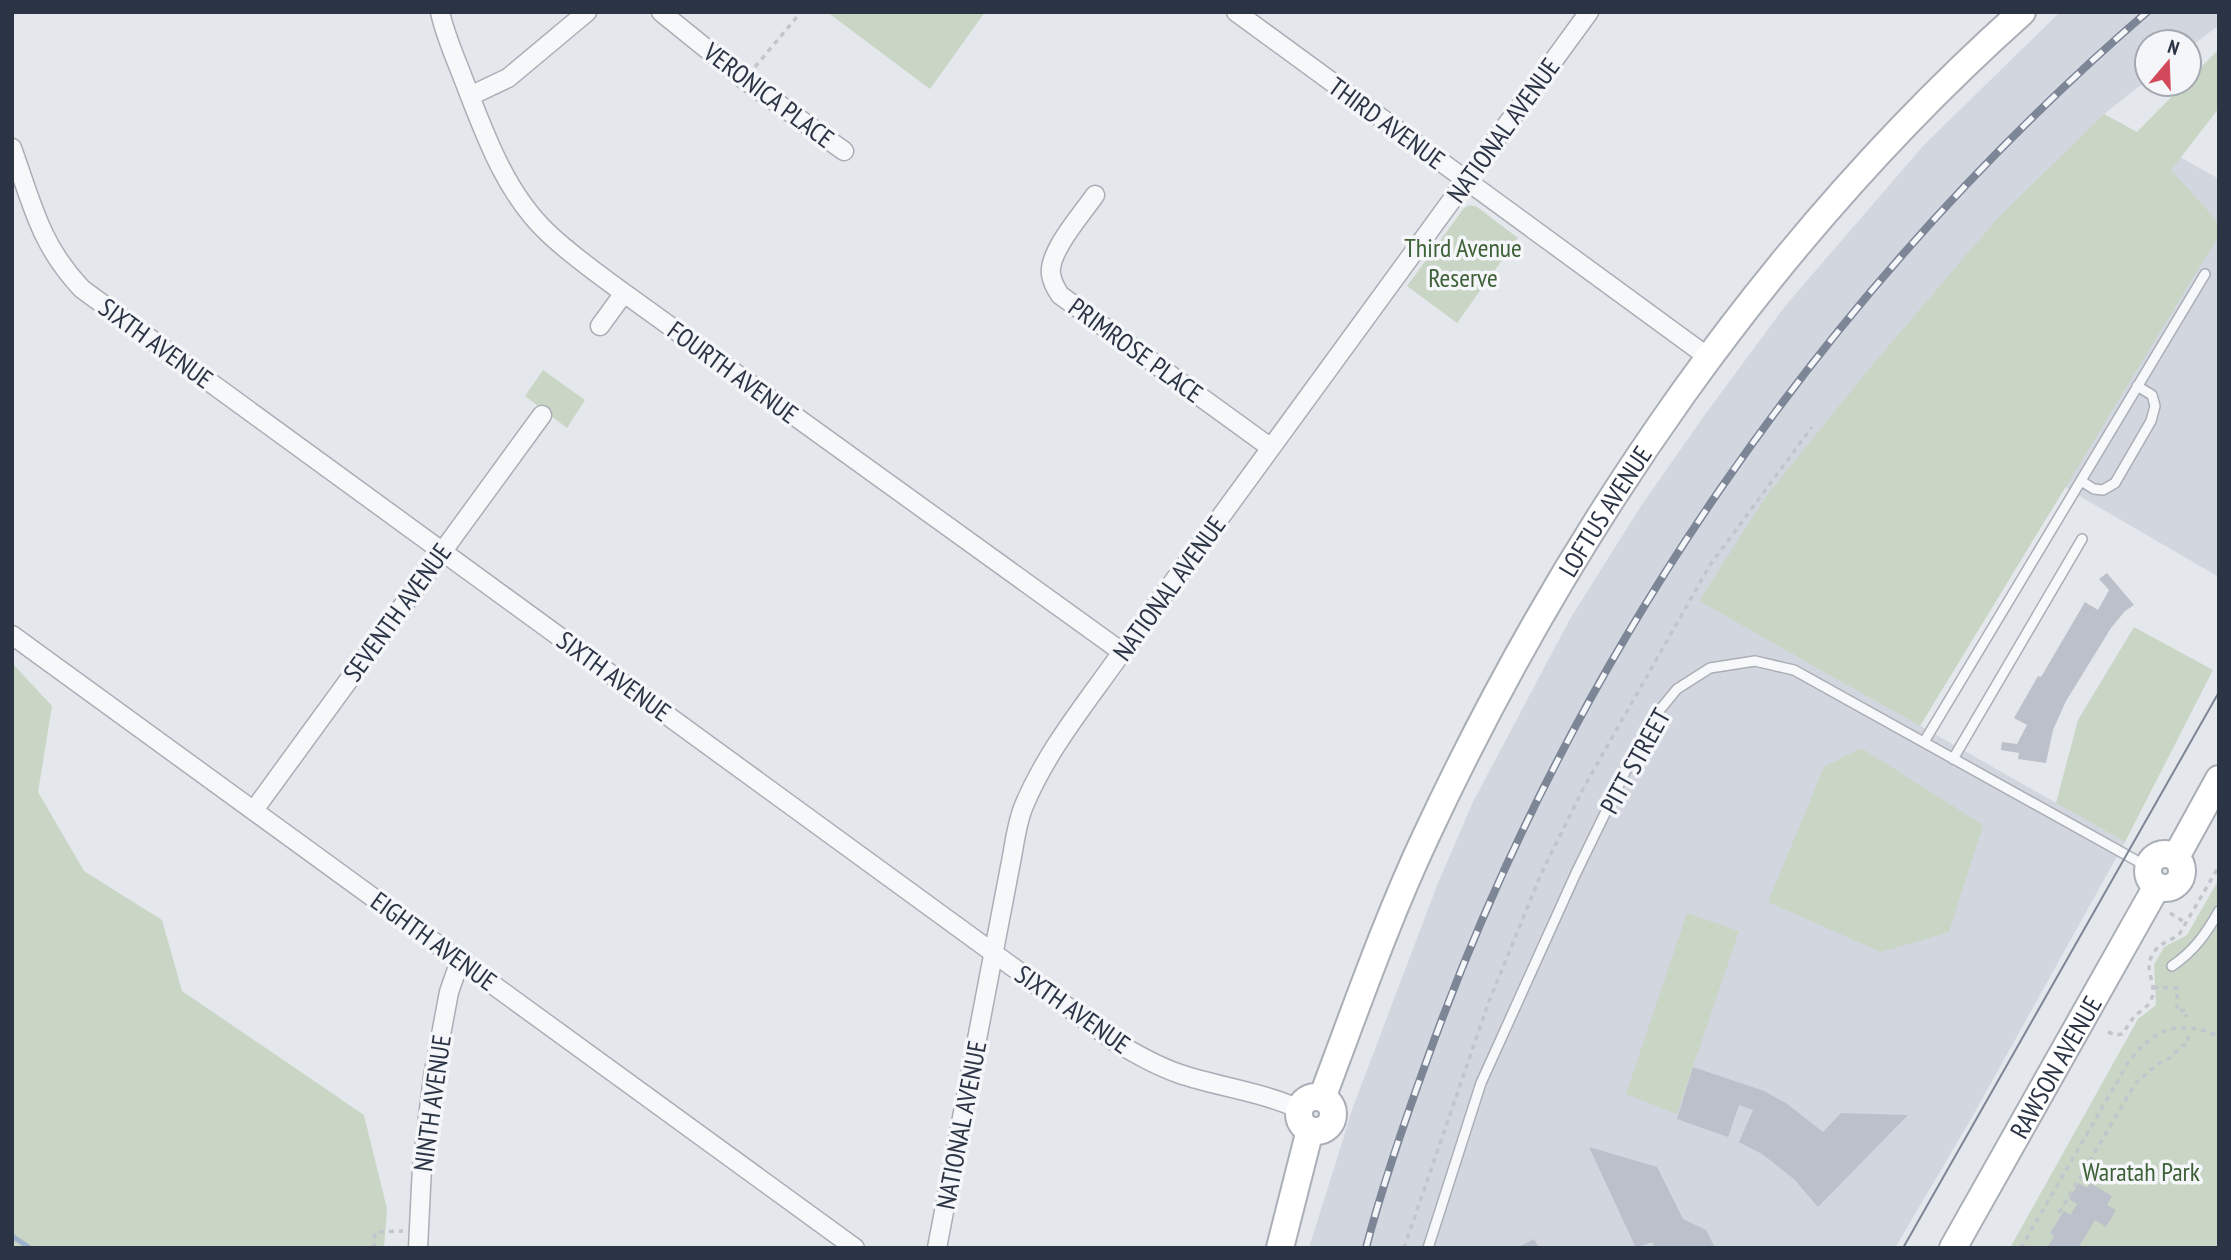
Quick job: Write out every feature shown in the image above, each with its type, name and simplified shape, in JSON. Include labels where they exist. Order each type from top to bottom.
[{"type":"street","name":"FOURTH AVENUE","points":[[440,12],[470,96],[501,170],[546,232],[624,293],[1122,652]]},
{"type":"street","points":[[470,96],[508,78],[586,12]]},
{"type":"street","name":"VERONICA PLACE","points":[[661,12],[745,80],[844,151]]},
{"type":"street","name":"THIRD AVENUE","points":[[1236,12],[1708,357]]},
{"type":"street","name":"NATIONAL AVENUE","points":[[937,1248],[1022,811],[1039,774],[1122,652],[1589,12]]},
{"type":"street","name":"LOFTUS AVENUE","points":[[1280,1248],[1310,1113],[1424,838],[1489,706],[1604,508],[1708,357],[1849,187],[1923,107],[2022,12]]},
{"type":"street","name":"SIXTH AVENUE","points":[[12,148],[49,249],[82,289],[1117,1043],[1149,1062],[1182,1075],[1281,1102],[1310,1113]]},
{"type":"street","name":"PRIMROSE PLACE","points":[[1095,195],[1052,261],[1051,273],[1060,295],[1271,448]]},
{"type":"street","points":[[600,326],[624,293]]},
{"type":"street","name":"SEVENTH AVENUE","points":[[254,810],[542,415]]},
{"type":"street","name":"EIGHTH AVENUE","points":[[12,635],[855,1248]]},
{"type":"street","points":[[2153,877],[2171,888],[2181,879],[2182,866],[2176,857],[2219,779]]},
{"type":"street","name":"RAWSON AVENUE","points":[[1953,1248],[2153,877]]},
{"type":"street","name":"NINTH AVENUE","points":[[419,1239],[422,1167],[433,1077],[449,992],[456,972],[464,963]]},
{"type":"lane","points":[[1924,742],[2204,274]]},
{"type":"lane","points":[[2081,481],[2094,489],[2103,490],[2115,483],[2151,421],[2155,406],[2152,395],[2137,386]]},
{"type":"lane","points":[[1953,759],[2082,539]]},
{"type":"lane","name":"PITT STREET","points":[[1428,1248],[1481,1083],[1649,723],[1677,689],[1710,668],[1755,661],[1794,670],[1924,742],[2153,877]]},
{"type":"lane","points":[[2172,966],[2189,954],[2204,937],[2219,911]]},
{"type":"path","points":[[745,80],[801,12]]},
{"type":"path","points":[[1404,1248],[1488,1004],[1541,874],[1584,787],[1710,565],[1811,427]]},
{"type":"path","points":[[2170,913],[2186,923]]},
{"type":"path","points":[[2153,987],[2177,988],[2177,1011],[2186,1010],[2186,1017]]},
{"type":"path","points":[[2021,1248],[2141,1045],[2161,1031],[2182,1028],[2209,1032],[2219,1037]]},
{"type":"path","points":[[2059,1213],[2135,1084],[2155,1066],[2171,1058],[2183,1045],[2188,1044],[2188,1034]]},
{"type":"path","points":[[374,1248],[375,1232],[419,1239]]},
{"type":"shaded area","points":[[2060,12],[2219,12],[2219,25],[2203,37],[2203,28],[2133,28],[2133,91],[2104,114],[2219,179],[2219,577],[2076,494],[1874,363],[1700,601],[2125,842],[1971,1119],[1895,1248],[1309,1248],[1353,1107],[1438,883],[1473,802],[1570,619],[1641,506],[1786,305],[1924,145]]},
{"type":"green space","points":[[827,12],[985,12],[930,89]]},
{"type":"green space","points":[[2219,49],[2219,108],[2171,170],[2219,223],[2219,235],[1920,726],[1699,601],[1767,495],[1874,363],[1997,219],[2104,114],[2137,132],[2170,98],[2203,98],[2203,65]]},
{"type":"green space","name":"Third Avenue Reserve","points":[[1470,205],[1477,207],[1518,238],[1457,323],[1407,286],[1464,208]]},
{"type":"green space","points":[[543,370],[585,400],[567,428],[525,396]]},
{"type":"green space","points":[[2134,627],[2213,670],[2125,842],[2056,803],[2078,720]]},
{"type":"green space","points":[[12,663],[52,706],[38,792],[84,871],[162,920],[182,991],[364,1115],[387,1209],[384,1248],[12,1248]]},
{"type":"green space","points":[[1861,748],[1983,825],[1949,932],[1881,952],[1768,902],[1824,767]]},
{"type":"green space","name":"Waratah Park","points":[[2219,879],[2219,1248],[2010,1248],[2138,1019],[2156,1005],[2154,965],[2164,947],[2187,935]]},
{"type":"green space","points":[[1687,913],[1739,931],[1677,1114],[1626,1094]]},
{"type":"building","points":[[2107,573],[2134,605],[2125,611],[2111,628],[2066,701],[2053,730],[2046,763],[2018,759],[2019,753],[2001,750],[2002,742],[2017,744],[2027,725],[2014,718],[2085,602],[2098,610],[2109,590],[2099,579]]},
{"type":"building","points":[[1693,1067],[1764,1091],[1786,1103],[1823,1132],[1841,1113],[1908,1115],[1818,1207],[1794,1179],[1762,1154],[1739,1142],[1753,1110],[1739,1105],[1728,1137],[1677,1119]]},
{"type":"building","points":[[1589,1147],[1657,1167],[1683,1219],[1706,1230],[1715,1248],[1655,1248],[1652,1242],[1636,1248]]},
{"type":"building","points":[[2079,1183],[2087,1188],[2090,1183],[2112,1196],[2107,1205],[2116,1210],[2106,1227],[2095,1220],[2078,1248],[2047,1248],[2054,1236],[2050,1233],[2064,1211],[2070,1215],[2077,1204],[2069,1199]]},
{"type":"building","points":[[1534,1239],[1539,1248],[1517,1248]]},
{"type":"waterway","points":[[12,1236],[30,1248]]},
{"type":"tram line","points":[[1903,1248],[2219,692]]},
{"type":"railway","points":[[1366,1248],[1419,1081],[1487,908],[1556,763],[1634,623],[1721,488],[1816,359],[1919,236],[2029,121],[2147,12]]}]
